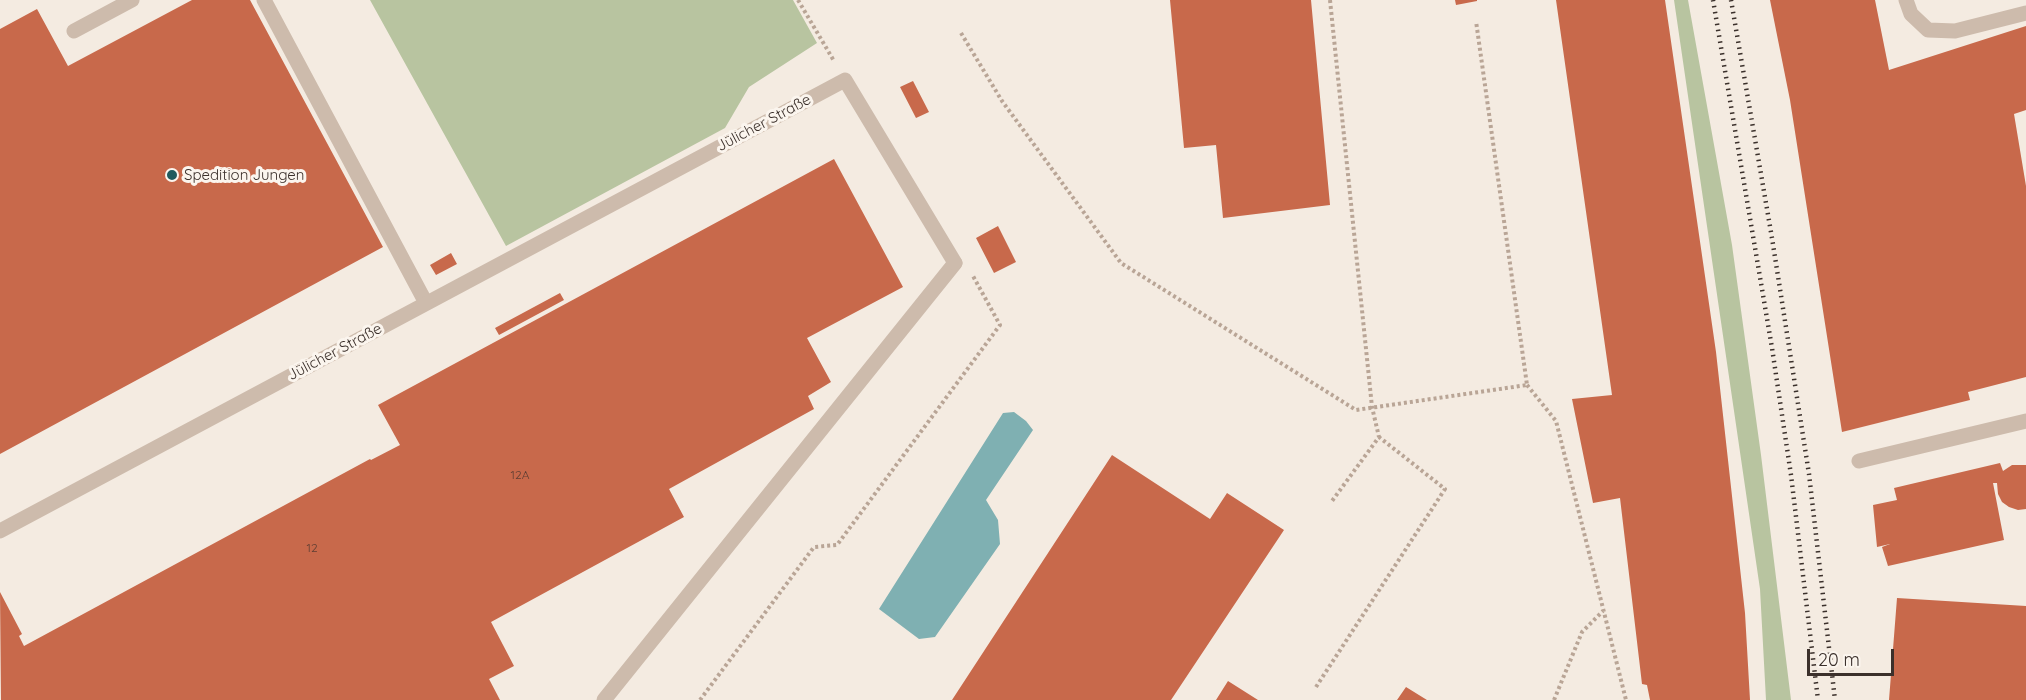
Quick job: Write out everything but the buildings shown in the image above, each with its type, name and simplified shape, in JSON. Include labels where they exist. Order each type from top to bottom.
[{"type":"street","points":[[74,31],[132,0]]},
{"type":"street","points":[[264,0],[426,303]]},
{"type":"street","points":[[1906,0],[1911,14],[1928,30],[1955,32],[2026,13]]},
{"type":"street","points":[[604,700],[955,263],[844,80]]},
{"type":"street","name":"Jülicher Straße","points":[[0,531],[844,80]]},
{"type":"street","points":[[1859,461],[2026,421]]},
{"type":"path","points":[[798,0],[844,80]]},
{"type":"path","points":[[1316,687],[1445,489],[1379,437],[1372,407],[1330,0]]},
{"type":"path","points":[[1476,21],[1527,385],[1556,421],[1626,700]]},
{"type":"path","points":[[961,33],[1002,101],[1121,263],[1356,410],[1527,385]]},
{"type":"path","points":[[699,700],[813,547],[837,545],[1000,325],[975,277],[955,263]]},
{"type":"path","points":[[1332,501],[1379,437]]},
{"type":"path","points":[[1554,700],[1582,632],[1604,611]]},
{"type":"green space","points":[[370,0],[793,0],[817,43],[749,87],[725,128],[506,246]]},
{"type":"green space","points":[[1674,0],[1688,0],[1732,245],[1791,700],[1766,700],[1760,589]]},
{"type":"water","points":[[1014,412],[1033,430],[986,500],[998,520],[1000,544],[935,637],[919,639],[879,609],[1003,413]]},
{"type":"railway","points":[[1713,0],[1772,348],[1791,475],[1818,700]]},
{"type":"railway","points":[[1731,0],[1772,238],[1809,474],[1835,700]]},
{"type":"place","name":"Spedition Jungen","points":[[172,175]]}]
